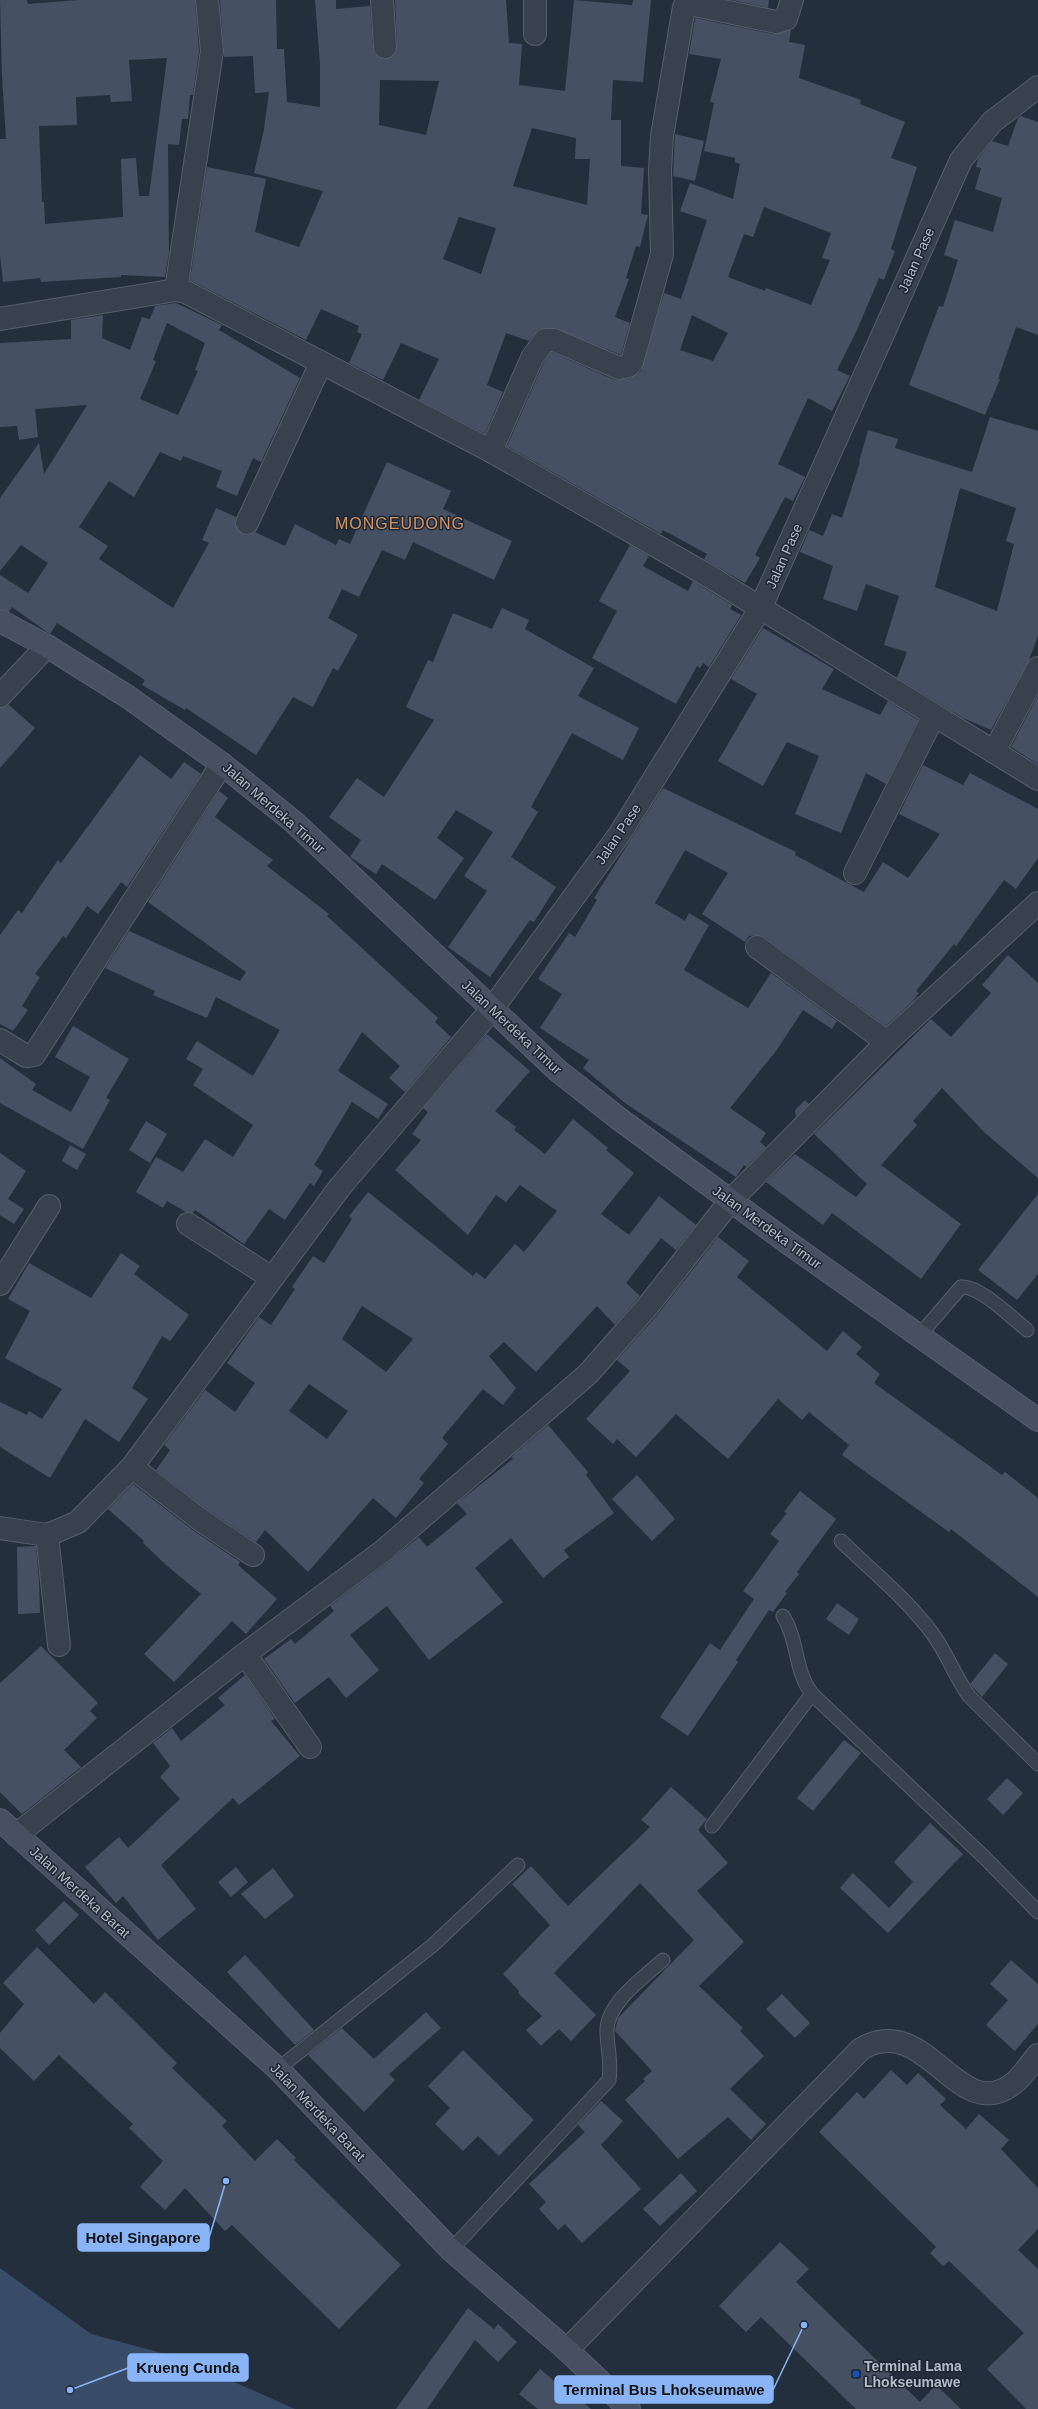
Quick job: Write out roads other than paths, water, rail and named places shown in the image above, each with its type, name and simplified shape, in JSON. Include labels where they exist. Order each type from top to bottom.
[{"type":"main road","name":"Jalan Merdeka Timur","points":[[0,621],[48,646],[128,697],[222,764],[295,823],[557,1070],[612,1114],[919,1336],[1038,1420]]},
{"type":"main road","name":"Jalan Merdeka Barat","points":[[6,1829],[278,2069],[450,2250],[567,2350],[629,2409]]},
{"type":"street","points":[[176,290],[212,51],[207,0]]},
{"type":"street","points":[[382,0],[385,47]]},
{"type":"street","points":[[535,0],[535,34]]},
{"type":"street","points":[[491,451],[532,358],[545,340],[554,340],[619,368],[628,366],[632,362],[662,254],[662,136],[684,7],[690,4],[776,22],[786,19],[792,0]]},
{"type":"street","name":"Jalan Pase","points":[[48,1535],[78,1522],[132,1467],[340,1187],[492,1009],[619,835],[760,609],[961,160],[992,122],[1038,87]]},
{"type":"street","points":[[0,319],[176,290],[186,292],[491,451],[712,578],[1038,779]]},
{"type":"street","points":[[247,523],[321,363]]},
{"type":"street","points":[[0,696],[48,646]]},
{"type":"street","points":[[994,752],[1038,668]]},
{"type":"street","points":[[855,873],[934,715]]},
{"type":"street","points":[[0,1040],[26,1056],[34,1056],[222,764]]},
{"type":"street","points":[[6,1829],[383,1551],[588,1374],[648,1306],[731,1200],[887,1042],[1038,903]]},
{"type":"street","points":[[757,947],[887,1042]]},
{"type":"street","points":[[0,1284],[49,1206]]},
{"type":"street","points":[[188,1224],[272,1278]]},
{"type":"street","points":[[132,1467],[202,1521],[254,1555]]},
{"type":"street","points":[[0,1528],[48,1535],[59,1645]]},
{"type":"street","points":[[245,1654],[310,1747]]},
{"type":"street","points":[[567,2350],[861,2049],[874,2041],[884,2040],[906,2044],[919,2051],[967,2088],[979,2093],[991,2092],[1014,2083],[1038,2055]]},
{"type":"lane","points":[[919,1336],[961,1287],[969,1286],[979,1292],[1027,1330]]},
{"type":"lane","points":[[841,1541],[917,1614],[942,1646],[961,1685],[969,1696],[1038,1764]]},
{"type":"lane","points":[[783,1616],[791,1630],[803,1683],[812,1694],[984,1857],[1038,1912]]},
{"type":"lane","points":[[712,1826],[812,1694]]},
{"type":"lane","points":[[278,2069],[433,1945],[518,1865]]},
{"type":"lane","points":[[450,2250],[609,2080],[611,2070],[607,2031],[608,2019],[614,2006],[663,1960]]},
{"type":"water","points":[[0,2268],[91,2334],[180,2358],[295,2409],[0,2409]]},
{"type":"place","name":"Hotel Singapore","points":[[226,2181]]},
{"type":"place","name":"Terminal Bus Lhokseumawe","points":[[804,2325]]},
{"type":"place","name":"Terminal Lama Lhokseumawe","points":[[856,2374]]},
{"type":"place","name":"Krueng Cunda","points":[[70,2390]]},
{"type":"district","name":"MONGEUDONG","points":[[400,523]]}]
